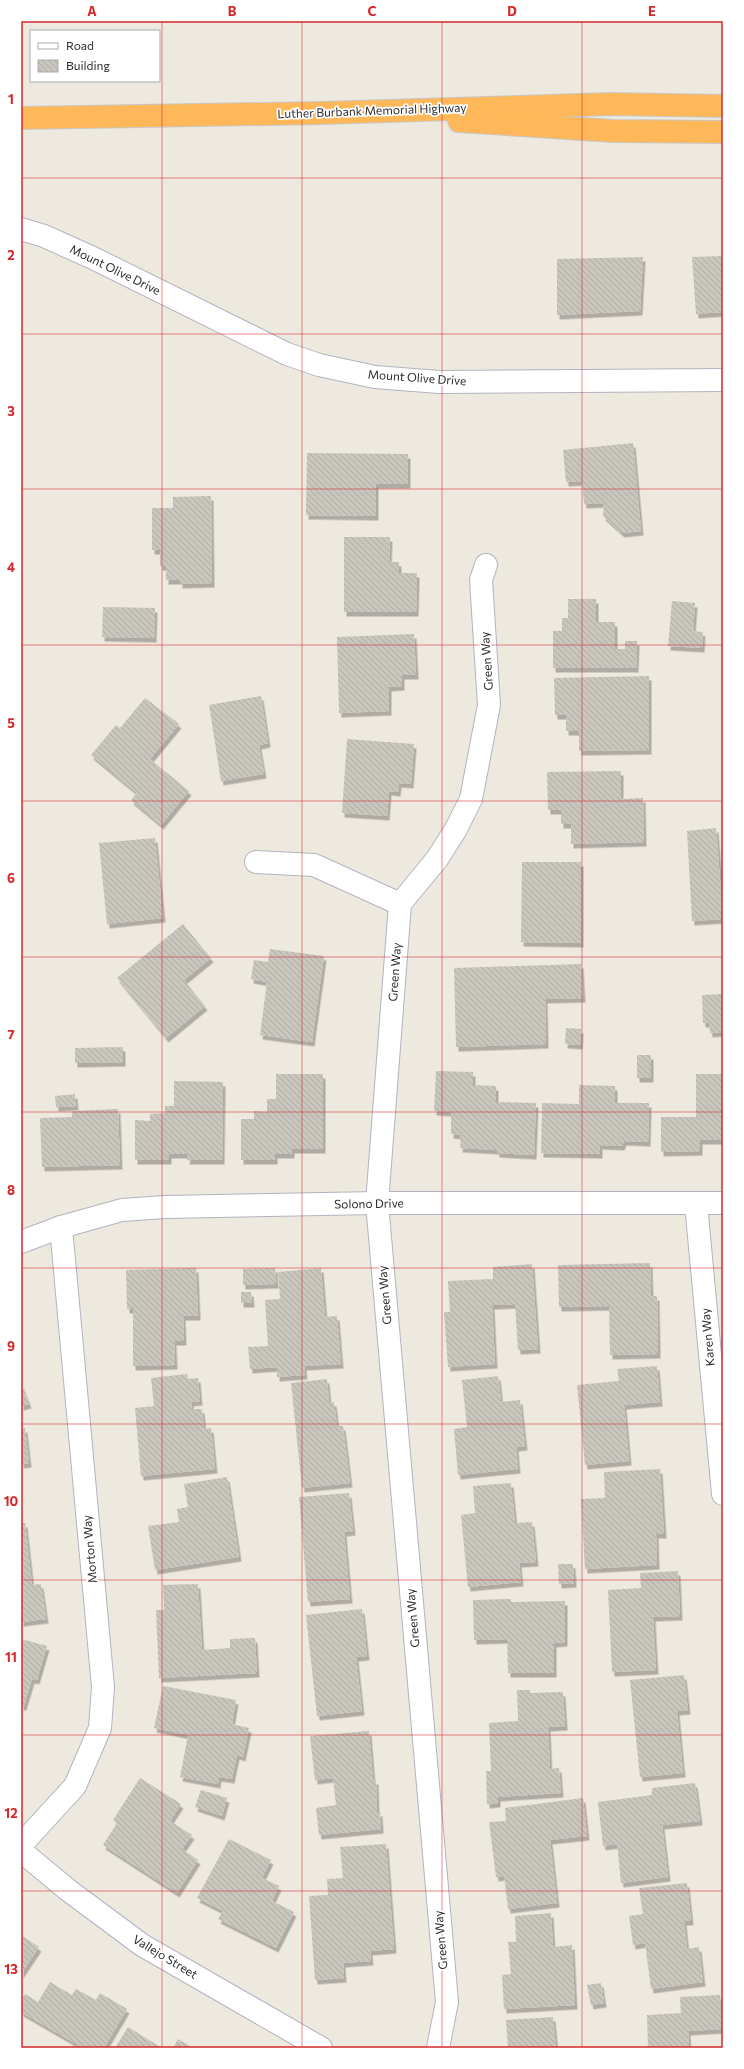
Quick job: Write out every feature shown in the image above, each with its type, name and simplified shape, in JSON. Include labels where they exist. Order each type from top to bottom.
[{"type":"highway","name":"Luther Burbank Memorial Highway","points":[[21,118],[322,113],[611,104],[723,106]]},
{"type":"highway","points":[[322,113],[614,131],[723,132]]},
{"type":"street","name":"Mount Olive Drive","points":[[21,229],[44,236],[93,258],[287,354],[319,365],[368,376],[439,382],[723,380]]},
{"type":"street","name":"Green Way","points":[[438,2048],[447,2002],[377,1203],[400,904],[436,859],[456,829],[471,799],[489,706],[481,580],[486,565]]},
{"type":"street","points":[[256,862],[314,865],[400,904]]},
{"type":"street","name":"Solono Drive","points":[[21,1242],[60,1227],[122,1210],[166,1207],[377,1203],[723,1203]]},
{"type":"street","name":"Karen Way","points":[[696,1204],[723,1494]]},
{"type":"street","name":"Morton Way","points":[[21,1845],[75,1786],[100,1728],[102,1693],[60,1227]]},
{"type":"street","name":"Vallejo Street","points":[[21,1851],[68,1890],[142,1945],[321,2048]]},
{"type":"building","points":[[723,256],[723,312],[696,314],[692,257]]},
{"type":"building","points":[[643,257],[640,311],[557,315],[557,259]]},
{"type":"building","points":[[633,443],[641,531],[622,533],[603,516],[604,503],[584,504],[582,481],[566,482],[563,450]]},
{"type":"building","points":[[307,453],[408,454],[408,484],[376,484],[376,516],[306,515]]},
{"type":"building","points":[[211,496],[212,583],[180,584],[180,580],[166,580],[166,566],[160,566],[160,550],[152,550],[152,508],[173,508],[173,497]]},
{"type":"building","points":[[344,537],[390,537],[389,562],[399,562],[399,573],[417,573],[416,612],[344,612]]},
{"type":"building","points":[[568,599],[596,599],[596,622],[615,622],[615,649],[625,649],[625,641],[637,641],[636,668],[553,668],[553,631],[562,631],[562,618],[568,618]]},
{"type":"building","points":[[672,601],[695,603],[693,631],[703,632],[702,648],[668,646]]},
{"type":"building","points":[[103,607],[155,608],[154,638],[102,637]]},
{"type":"building","points":[[414,634],[416,675],[402,675],[402,686],[389,687],[389,711],[339,713],[337,637]]},
{"type":"building","points":[[649,676],[649,750],[579,751],[579,731],[566,731],[566,715],[555,715],[554,678]]},
{"type":"building","points":[[261,696],[268,743],[259,745],[264,774],[221,781],[209,705]]},
{"type":"building","points":[[145,698],[179,724],[150,759],[189,791],[161,825],[131,800],[137,793],[91,755],[116,725],[120,728]]},
{"type":"building","points":[[347,739],[414,744],[411,784],[399,783],[398,792],[389,791],[387,816],[342,813]]},
{"type":"building","points":[[621,771],[621,799],[643,798],[644,842],[571,844],[571,824],[561,824],[561,810],[548,810],[547,772]]},
{"type":"building","points":[[716,828],[723,919],[692,921],[687,831]]},
{"type":"building","points":[[155,838],[163,918],[107,924],[99,843]]},
{"type":"building","points":[[522,862],[581,862],[581,943],[521,942]]},
{"type":"building","points":[[183,924],[211,958],[184,980],[205,1006],[166,1038],[117,978]]},
{"type":"building","points":[[270,949],[324,956],[312,1042],[260,1035],[267,982],[251,979],[254,960],[268,962]]},
{"type":"building","points":[[581,964],[583,998],[545,999],[546,1044],[456,1047],[454,968]]},
{"type":"building","points":[[723,994],[723,1032],[710,1033],[709,1023],[703,1023],[702,995]]},
{"type":"building","points":[[566,1028],[581,1029],[580,1045],[565,1044]]},
{"type":"building","points":[[123,1047],[123,1062],[75,1063],[75,1048]]},
{"type":"building","points":[[637,1055],[651,1055],[651,1078],[637,1078]]},
{"type":"building","points":[[436,1071],[473,1072],[473,1085],[496,1086],[496,1102],[536,1103],[534,1155],[497,1153],[497,1150],[460,1148],[461,1135],[451,1134],[451,1112],[434,1111]]},
{"type":"building","points":[[276,1074],[323,1074],[323,1149],[292,1149],[292,1154],[275,1154],[275,1160],[241,1160],[241,1119],[254,1119],[254,1111],[267,1112],[267,1099],[276,1099]]},
{"type":"building","points":[[696,1074],[723,1074],[723,1140],[700,1140],[700,1151],[661,1152],[661,1117],[696,1117]]},
{"type":"building","points":[[174,1081],[223,1082],[222,1160],[187,1160],[188,1154],[169,1154],[169,1160],[135,1160],[135,1120],[150,1121],[150,1114],[165,1113],[165,1106],[174,1106]]},
{"type":"building","points":[[579,1085],[615,1086],[615,1103],[649,1103],[648,1142],[624,1141],[622,1146],[600,1145],[600,1154],[541,1153],[542,1103],[579,1104]]},
{"type":"building","points":[[75,1094],[76,1106],[56,1107],[55,1096]]},
{"type":"building","points":[[118,1109],[120,1165],[42,1167],[40,1118],[72,1117],[72,1111]]},
{"type":"building","points":[[650,1263],[651,1296],[657,1296],[658,1354],[610,1355],[609,1306],[559,1307],[558,1265]]},
{"type":"building","points":[[532,1264],[538,1349],[518,1350],[515,1304],[492,1305],[495,1364],[448,1367],[444,1312],[450,1312],[448,1281],[493,1279],[493,1267]]},
{"type":"building","points":[[196,1268],[198,1316],[183,1316],[184,1341],[174,1341],[175,1365],[133,1366],[133,1309],[127,1309],[126,1270]]},
{"type":"building","points":[[275,1268],[276,1284],[243,1285],[243,1269]]},
{"type":"building","points":[[321,1268],[325,1317],[337,1316],[341,1364],[304,1366],[305,1375],[277,1377],[277,1367],[250,1369],[248,1347],[268,1346],[265,1300],[280,1299],[278,1272]]},
{"type":"building","points":[[241,1292],[251,1292],[252,1303],[241,1303]]},
{"type":"building","points":[[657,1366],[660,1402],[624,1405],[629,1461],[585,1465],[577,1385],[619,1381],[617,1369]]},
{"type":"building","points":[[187,1374],[188,1379],[198,1378],[200,1401],[191,1402],[192,1409],[202,1409],[204,1429],[211,1428],[215,1469],[141,1476],[135,1408],[154,1406],[151,1378]]},
{"type":"building","points":[[498,1376],[501,1402],[520,1400],[525,1446],[516,1447],[518,1469],[458,1475],[454,1429],[467,1427],[462,1380]]},
{"type":"building","points":[[327,1379],[329,1402],[334,1402],[337,1426],[343,1426],[350,1483],[302,1488],[291,1383]]},
{"type":"building","points":[[21,1383],[29,1404],[21,1406]]},
{"type":"building","points":[[25,1428],[29,1463],[21,1464],[21,1429]]},
{"type":"building","points":[[660,1469],[664,1534],[656,1534],[657,1565],[585,1569],[581,1499],[605,1498],[604,1472]]},
{"type":"building","points":[[227,1477],[239,1557],[155,1570],[148,1526],[179,1522],[177,1509],[188,1507],[184,1484]]},
{"type":"building","points":[[511,1483],[515,1523],[532,1522],[536,1562],[519,1563],[521,1582],[468,1587],[461,1515],[475,1513],[473,1486]]},
{"type":"building","points":[[349,1493],[353,1531],[344,1532],[350,1599],[308,1602],[299,1497]]},
{"type":"building","points":[[21,1523],[25,1523],[32,1585],[41,1584],[46,1619],[21,1622]]},
{"type":"building","points":[[558,1564],[573,1564],[574,1583],[559,1584]]},
{"type":"building","points":[[678,1571],[680,1616],[653,1617],[656,1670],[612,1672],[608,1590],[641,1588],[640,1573]]},
{"type":"building","points":[[198,1584],[202,1650],[230,1648],[230,1639],[255,1638],[257,1673],[159,1678],[156,1610],[164,1610],[163,1585]]},
{"type":"building","points":[[511,1599],[511,1602],[565,1601],[565,1642],[554,1643],[554,1673],[508,1673],[507,1639],[474,1640],[473,1600]]},
{"type":"building","points":[[362,1609],[367,1656],[356,1657],[362,1711],[317,1716],[306,1615]]},
{"type":"building","points":[[21,1639],[47,1646],[37,1680],[32,1679],[24,1706],[21,1706]]},
{"type":"building","points":[[684,1675],[688,1710],[677,1711],[683,1773],[640,1777],[630,1680]]},
{"type":"building","points":[[163,1686],[236,1700],[232,1724],[249,1728],[243,1757],[237,1755],[232,1779],[219,1777],[218,1784],[180,1777],[188,1735],[154,1728]]},
{"type":"building","points":[[517,1690],[530,1690],[530,1693],[563,1692],[565,1726],[548,1727],[550,1769],[559,1768],[561,1793],[498,1797],[498,1803],[487,1804],[486,1771],[491,1771],[489,1723],[518,1721]]},
{"type":"building","points":[[369,1731],[373,1780],[376,1780],[377,1812],[380,1812],[381,1829],[319,1835],[316,1808],[336,1805],[333,1778],[315,1780],[310,1736]]},
{"type":"building","points":[[140,1778],[181,1804],[170,1821],[192,1835],[182,1849],[198,1860],[177,1893],[103,1845],[117,1823],[113,1820]]},
{"type":"building","points":[[695,1783],[700,1821],[662,1825],[668,1877],[621,1883],[617,1844],[603,1846],[598,1802],[652,1795],[652,1788]]},
{"type":"building","points":[[201,1790],[227,1798],[222,1816],[195,1807]]},
{"type":"building","points":[[583,1798],[587,1836],[550,1840],[557,1903],[508,1909],[504,1876],[496,1877],[489,1822],[506,1821],[505,1808]]},
{"type":"building","points":[[229,1839],[271,1860],[262,1878],[279,1886],[272,1901],[294,1912],[276,1948],[218,1919],[223,1911],[197,1898]]},
{"type":"building","points":[[386,1844],[394,1949],[370,1951],[371,1961],[343,1963],[344,1978],[315,1980],[309,1896],[328,1895],[327,1879],[343,1878],[340,1847]]},
{"type":"building","points":[[687,1883],[691,1921],[684,1921],[687,1949],[699,1947],[703,1982],[651,1989],[645,1943],[633,1945],[629,1916],[643,1914],[639,1888]]},
{"type":"building","points":[[551,1913],[553,1947],[572,1945],[575,2005],[504,2009],[502,1975],[511,1974],[508,1942],[516,1942],[515,1916]]},
{"type":"building","points":[[21,1935],[39,1947],[21,1974]]},
{"type":"building","points":[[50,1982],[72,1995],[76,1989],[96,2000],[100,1993],[127,2009],[104,2048],[76,2048],[78,2045],[21,2012],[21,2001],[25,1994],[38,2002]]},
{"type":"building","points":[[601,1983],[604,2003],[591,2005],[587,1985]]},
{"type":"building","points":[[720,1995],[722,2029],[688,2031],[689,2048],[648,2048],[647,2015],[681,2013],[680,1997]]},
{"type":"building","points":[[553,2017],[556,2048],[508,2048],[506,2020]]},
{"type":"building","points":[[128,2027],[162,2048],[115,2048]]},
{"type":"building","points":[[178,2039],[193,2048],[173,2048]]}]
